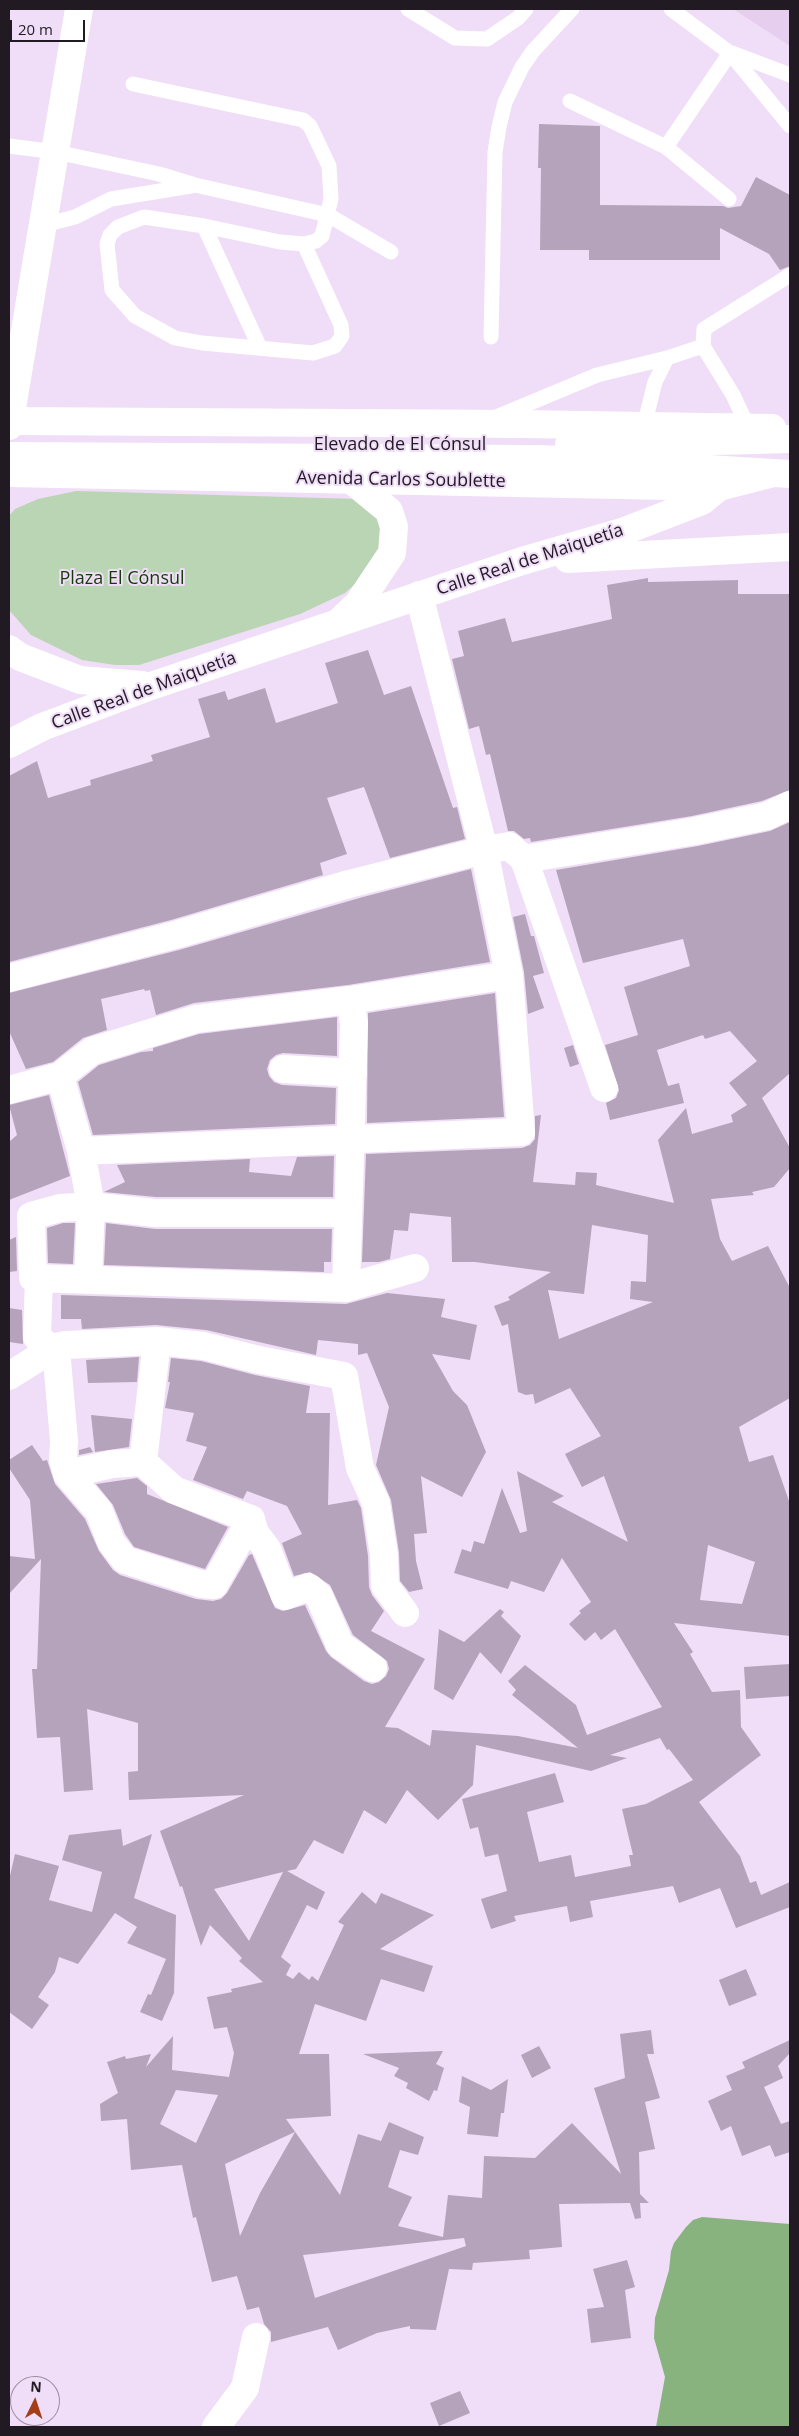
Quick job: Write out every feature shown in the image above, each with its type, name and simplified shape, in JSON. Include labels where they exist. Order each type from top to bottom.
[{"type":"street","points":[[79,9],[9,428],[479,424],[790,429]]},
{"type":"street","name":"Elevado de El Cónsul","points":[[9,428],[536,446],[790,439]]},
{"type":"street","name":"Elevado de El Cónsul","points":[[9,456],[541,459],[783,473]]},
{"type":"street","name":"Avenida Carlos Soublette","points":[[9,473],[349,478],[719,488],[783,473]]},
{"type":"street","name":"Calle Real de Maiquetía","points":[[337,623],[358,604],[392,553],[394,527],[389,511],[349,478]]},
{"type":"street","name":"Calle Real de Maiquetía","points":[[9,744],[42,727],[151,686],[522,561],[622,532],[702,501],[719,488]]},
{"type":"street","points":[[522,561],[790,547]]},
{"type":"street","points":[[81,1151],[521,1132],[509,975],[484,850],[419,595]]},
{"type":"street","points":[[9,649],[20,657],[80,680],[151,686]]},
{"type":"street","points":[[524,859],[695,831],[767,816],[790,805]]},
{"type":"street","points":[[9,978],[175,935],[348,884],[484,850],[509,846],[524,859],[604,1088]]},
{"type":"street","points":[[9,1090],[60,1076],[92,1051],[196,1019],[350,1000],[509,975]]},
{"type":"street","points":[[346,1288],[354,1023],[350,1000]]},
{"type":"street","points":[[283,1069],[352,1074]]},
{"type":"street","points":[[60,1076],[81,1151],[91,1206],[88,1279]]},
{"type":"street","points":[[347,1213],[155,1213],[91,1206],[60,1208],[31,1216],[33,1278],[346,1288],[415,1268]]},
{"type":"street","points":[[39,1278],[37,1337],[50,1348],[57,1360],[64,1441],[63,1460],[67,1474],[99,1511],[112,1542],[125,1560],[201,1584],[214,1584],[251,1519]]},
{"type":"street","points":[[144,1462],[157,1341]]},
{"type":"street","points":[[9,1376],[41,1356],[50,1348],[65,1345],[157,1341],[204,1346],[259,1360],[344,1376],[360,1468],[376,1503],[384,1555],[385,1586],[405,1613]]},
{"type":"street","points":[[67,1474],[112,1464],[144,1462],[174,1490],[251,1519]]},
{"type":"street","points":[[251,1519],[255,1533],[267,1549],[286,1596],[308,1587],[311,1589],[319,1596],[340,1646],[373,1668]]},
{"type":"street","points":[[216,2427],[245,2388],[256,2337]]},
{"type":"lane","points":[[408,9],[455,38],[487,39],[518,18],[526,9]]},
{"type":"lane","points":[[492,337],[495,152],[505,102],[532,51],[572,9]]},
{"type":"lane","points":[[671,9],[730,53],[790,126]]},
{"type":"lane","points":[[730,53],[790,75]]},
{"type":"lane","points":[[666,147],[730,53]]},
{"type":"lane","points":[[133,84],[303,120],[310,126],[329,166],[331,199],[322,236],[316,241],[304,244],[280,242],[204,226],[144,217],[118,227],[110,235],[107,244],[112,290],[134,316],[176,338],[313,353],[335,346],[342,336],[341,325],[304,244]]},
{"type":"lane","points":[[570,101],[666,147],[729,199]]},
{"type":"lane","points":[[9,146],[56,152],[159,174],[195,185],[328,215],[391,252]]},
{"type":"lane","points":[[44,225],[75,217],[110,199],[195,185]]},
{"type":"lane","points":[[204,226],[260,348]]},
{"type":"lane","points":[[748,427],[733,395],[703,346],[704,329],[790,276]]},
{"type":"lane","points":[[479,424],[597,375],[667,358],[703,346]]},
{"type":"lane","points":[[644,426],[655,382],[667,358]]},
{"type":"shaded area","points":[[733,9],[790,9],[790,46]]},
{"type":"green space","name":"Plaza El Cónsul","points":[[76,491],[358,499],[379,520],[382,542],[374,560],[362,578],[345,593],[300,614],[139,665],[115,665],[82,660],[31,635],[9,610],[9,516],[15,509],[38,499]]},
{"type":"green space","points":[[702,2217],[790,2224],[790,2427],[656,2427],[665,2377],[654,2338],[655,2318],[669,2270],[674,2243],[693,2220]]},
{"type":"building","points":[[539,124],[600,126],[600,205],[723,206],[728,208],[741,206],[756,177],[790,195],[790,266],[780,270],[769,254],[720,228],[720,260],[589,260],[589,250],[540,250],[541,168],[538,168]]},
{"type":"building","points":[[648,578],[648,582],[738,580],[738,594],[790,594],[790,790],[762,801],[692,816],[531,842],[530,838],[524,839],[514,831],[508,831],[490,754],[486,755],[479,726],[469,729],[452,659],[464,656],[458,631],[505,618],[512,642],[612,619],[607,585]]},
{"type":"building","points":[[368,650],[384,695],[411,686],[453,808],[457,807],[465,839],[390,858],[364,787],[327,798],[347,854],[320,863],[323,875],[171,920],[9,962],[9,776],[37,761],[48,798],[91,785],[90,780],[153,761],[151,755],[210,737],[198,699],[225,691],[228,700],[265,688],[276,723],[338,703],[325,663]]},
{"type":"building","points":[[790,822],[790,1073],[762,1098],[790,1148],[790,1168],[774,1187],[752,1192],[754,1195],[711,1199],[720,1239],[732,1261],[768,1246],[790,1288],[790,1398],[739,1427],[749,1462],[773,1455],[790,1504],[790,1636],[674,1623],[693,1652],[690,1654],[712,1692],[740,1690],[741,1727],[761,1755],[699,1802],[740,1856],[750,1883],[756,1881],[761,1895],[790,1882],[790,1907],[736,1928],[720,1888],[679,1903],[673,1886],[590,1901],[593,1917],[570,1922],[567,1906],[514,1916],[516,1921],[491,1929],[481,1899],[507,1891],[498,1854],[485,1857],[478,1827],[470,1829],[462,1799],[555,1773],[564,1802],[527,1812],[539,1862],[571,1855],[575,1877],[631,1866],[629,1855],[633,1855],[622,1809],[646,1804],[693,1780],[669,1749],[667,1750],[660,1738],[610,1755],[627,1758],[591,1771],[476,1745],[473,1785],[438,1820],[407,1790],[386,1824],[364,1810],[343,1854],[314,1840],[296,1869],[287,1871],[325,1892],[317,1910],[307,1905],[281,1957],[291,1965],[286,1975],[293,1979],[299,1972],[309,1980],[312,1976],[318,1981],[344,1925],[338,1922],[362,1892],[376,1904],[381,1893],[434,1915],[380,1949],[433,1966],[424,1992],[381,1979],[366,2021],[315,2004],[299,2054],[329,2054],[331,2116],[286,2119],[340,2195],[358,2134],[381,2141],[389,2122],[424,2137],[418,2155],[400,2150],[388,2187],[412,2197],[398,2226],[443,2237],[448,2195],[482,2198],[484,2156],[535,2158],[572,2123],[621,2174],[594,2088],[625,2078],[620,2034],[651,2030],[654,2054],[647,2054],[660,2098],[645,2102],[655,2149],[639,2152],[640,2194],[649,2203],[640,2203],[641,2218],[635,2219],[630,2203],[559,2204],[562,2247],[529,2250],[530,2259],[473,2263],[472,2270],[449,2269],[436,2330],[410,2329],[410,2326],[377,2333],[338,2350],[328,2327],[271,2342],[271,2332],[264,2324],[259,2307],[247,2310],[237,2276],[212,2282],[196,2217],[193,2218],[182,2165],[131,2170],[127,2119],[101,2121],[100,2104],[118,2093],[107,2062],[125,2056],[126,2059],[151,2054],[146,2067],[173,2036],[172,2070],[229,2077],[234,2053],[227,2027],[214,2029],[207,1997],[232,1992],[231,1989],[263,1982],[239,1961],[242,1958],[210,1925],[201,1946],[182,1886],[180,1887],[160,1831],[244,1795],[129,1800],[128,1772],[138,1771],[138,1723],[87,1709],[93,1790],[64,1792],[60,1737],[37,1738],[32,1669],[37,1669],[41,1559],[9,1594],[9,1556],[35,1559],[30,1500],[9,1468],[9,1460],[32,1445],[43,1461],[47,1460],[55,1484],[85,1519],[99,1551],[113,1570],[120,1575],[196,1599],[213,1601],[221,1599],[227,1593],[249,1555],[252,1554],[275,1608],[283,1611],[305,1605],[326,1651],[331,1657],[364,1681],[372,1684],[379,1682],[386,1676],[389,1669],[387,1661],[353,1635],[330,1585],[310,1572],[294,1576],[282,1543],[302,1534],[287,1506],[247,1491],[243,1499],[193,1480],[207,1447],[186,1441],[194,1413],[165,1408],[170,1382],[168,1382],[171,1358],[201,1361],[255,1375],[310,1386],[306,1413],[330,1413],[328,1505],[357,1500],[361,1508],[368,1556],[369,1587],[372,1595],[384,1611],[371,1631],[425,1659],[385,1727],[398,1728],[430,1746],[432,1730],[518,1736],[578,1748],[512,1695],[516,1690],[508,1681],[525,1665],[576,1705],[587,1735],[662,1707],[615,1629],[601,1640],[595,1632],[585,1641],[569,1624],[581,1613],[579,1611],[591,1602],[562,1558],[544,1592],[511,1581],[508,1589],[454,1573],[462,1549],[471,1552],[474,1541],[484,1544],[502,1488],[520,1533],[527,1531],[517,1471],[564,1496],[552,1502],[628,1542],[604,1476],[582,1487],[565,1454],[601,1436],[570,1388],[535,1404],[533,1394],[526,1395],[518,1392],[508,1324],[502,1326],[494,1306],[510,1300],[508,1297],[551,1272],[475,1262],[452,1262],[451,1217],[410,1213],[408,1231],[394,1230],[390,1259],[379,1262],[362,1262],[366,1154],[522,1148],[530,1145],[535,1139],[535,1116],[541,1115],[533,1182],[575,1185],[576,1172],[597,1173],[596,1185],[674,1203],[658,1140],[686,1108],[692,1134],[733,1122],[731,1115],[747,1105],[729,1083],[757,1061],[730,1031],[705,1039],[703,1035],[657,1050],[668,1086],[679,1083],[684,1103],[610,1120],[606,1103],[616,1098],[619,1090],[605,1045],[638,1035],[624,987],[690,966],[683,939],[583,963],[556,870],[698,846],[770,831]],"holes":[[[592,1225],[648,1235],[646,1282],[631,1281],[630,1299],[653,1302],[559,1339],[548,1290],[584,1294]],[[708,1545],[755,1562],[742,1604],[700,1600]],[[283,1872],[249,1941],[214,1889]],[[176,2090],[218,2095],[196,2143],[160,2124]],[[295,2132],[260,2193],[240,2236],[225,2164]],[[464,2238],[466,2246],[315,2298],[303,2255]]]},
{"type":"building","points":[[471,869],[490,962],[348,985],[194,1003],[156,1015],[150,990],[145,991],[144,989],[101,999],[107,1030],[83,1038],[53,1062],[26,1069],[9,1031],[9,993],[179,950],[363,897]]},
{"type":"building","points":[[525,914],[531,936],[534,936],[544,973],[533,976],[544,1008],[528,1014],[524,972],[513,917]]},
{"type":"building","points":[[495,993],[504,1117],[367,1123],[368,1013]]},
{"type":"building","points":[[337,1017],[337,1056],[283,1053],[276,1055],[270,1060],[267,1069],[269,1076],[274,1082],[282,1085],[336,1088],[335,1124],[93,1135],[78,1082],[99,1065],[141,1052],[153,1051],[153,1048],[199,1034]]},
{"type":"building","points":[[573,1045],[579,1064],[570,1067],[564,1048]]},
{"type":"building","points":[[49,1095],[70,1176],[9,1200],[9,1142],[17,1135],[9,1105]]},
{"type":"building","points":[[334,1156],[333,1197],[156,1197],[104,1192],[125,1182],[117,1165],[250,1159],[249,1172],[291,1176],[297,1157]]},
{"type":"building","points":[[63,1223],[75,1223],[73,1264],[48,1263],[47,1228]]},
{"type":"building","points":[[106,1223],[155,1229],[332,1229],[331,1262],[324,1262],[324,1272],[104,1265]]},
{"type":"building","points":[[16,1237],[17,1271],[9,1272],[9,1240]]},
{"type":"building","points":[[387,1293],[445,1299],[441,1317],[477,1325],[470,1360],[432,1354],[453,1391],[467,1405],[486,1452],[462,1497],[421,1476],[427,1533],[414,1534],[416,1561],[423,1589],[409,1592],[400,1581],[399,1553],[391,1500],[376,1465],[389,1407],[367,1353],[358,1355],[358,1344],[318,1340],[316,1355],[206,1330],[156,1325],[82,1329],[81,1319],[61,1319],[61,1295],[346,1304]]},
{"type":"building","points":[[9,1308],[22,1310],[23,1344],[9,1342]]},
{"type":"building","points":[[139,1357],[137,1382],[88,1383],[86,1360]]},
{"type":"building","points":[[91,1415],[132,1419],[129,1447],[95,1452]]},
{"type":"building","points":[[90,1447],[93,1452],[79,1455],[79,1450]]},
{"type":"building","points":[[137,1478],[147,1486],[147,1494],[228,1527],[205,1569],[134,1547],[125,1534],[113,1505],[96,1484]]},
{"type":"building","points":[[500,1609],[504,1612],[501,1616],[521,1636],[501,1674],[480,1652],[453,1700],[434,1689],[439,1629],[464,1642]]},
{"type":"building","points":[[790,1664],[790,1696],[746,1699],[744,1667]]},
{"type":"building","points":[[121,1829],[123,1846],[152,1834],[134,1898],[176,1915],[174,1993],[162,2021],[140,2012],[148,1994],[151,1995],[166,1959],[127,1943],[137,1927],[115,1913],[78,1964],[59,1957],[55,1972],[38,1997],[49,2005],[32,2029],[9,2012],[9,1880],[15,1854],[59,1866],[49,1900],[92,1912],[102,1872],[62,1860],[69,1835]]},
{"type":"building","points":[[746,1969],[757,1995],[729,2006],[719,1980]]},
{"type":"building","points":[[790,2040],[790,2053],[778,2066],[783,2078],[764,2087],[781,2124],[790,2121],[790,2152],[775,2157],[770,2145],[742,2156],[731,2126],[721,2131],[708,2101],[732,2090],[726,2076],[745,2068],[742,2062]]},
{"type":"building","points":[[539,2046],[551,2068],[532,2078],[521,2055]]},
{"type":"building","points":[[443,2051],[436,2064],[444,2068],[437,2091],[434,2090],[429,2101],[406,2088],[408,2083],[394,2076],[399,2068],[363,2054]]},
{"type":"building","points":[[462,2076],[491,2090],[508,2079],[504,2113],[501,2113],[498,2137],[467,2134],[470,2107],[459,2102]]},
{"type":"building","points":[[627,2260],[635,2287],[625,2290],[631,2338],[591,2343],[587,2309],[604,2307],[593,2269]]},
{"type":"building","points":[[460,2391],[470,2413],[439,2426],[430,2403]]}]
